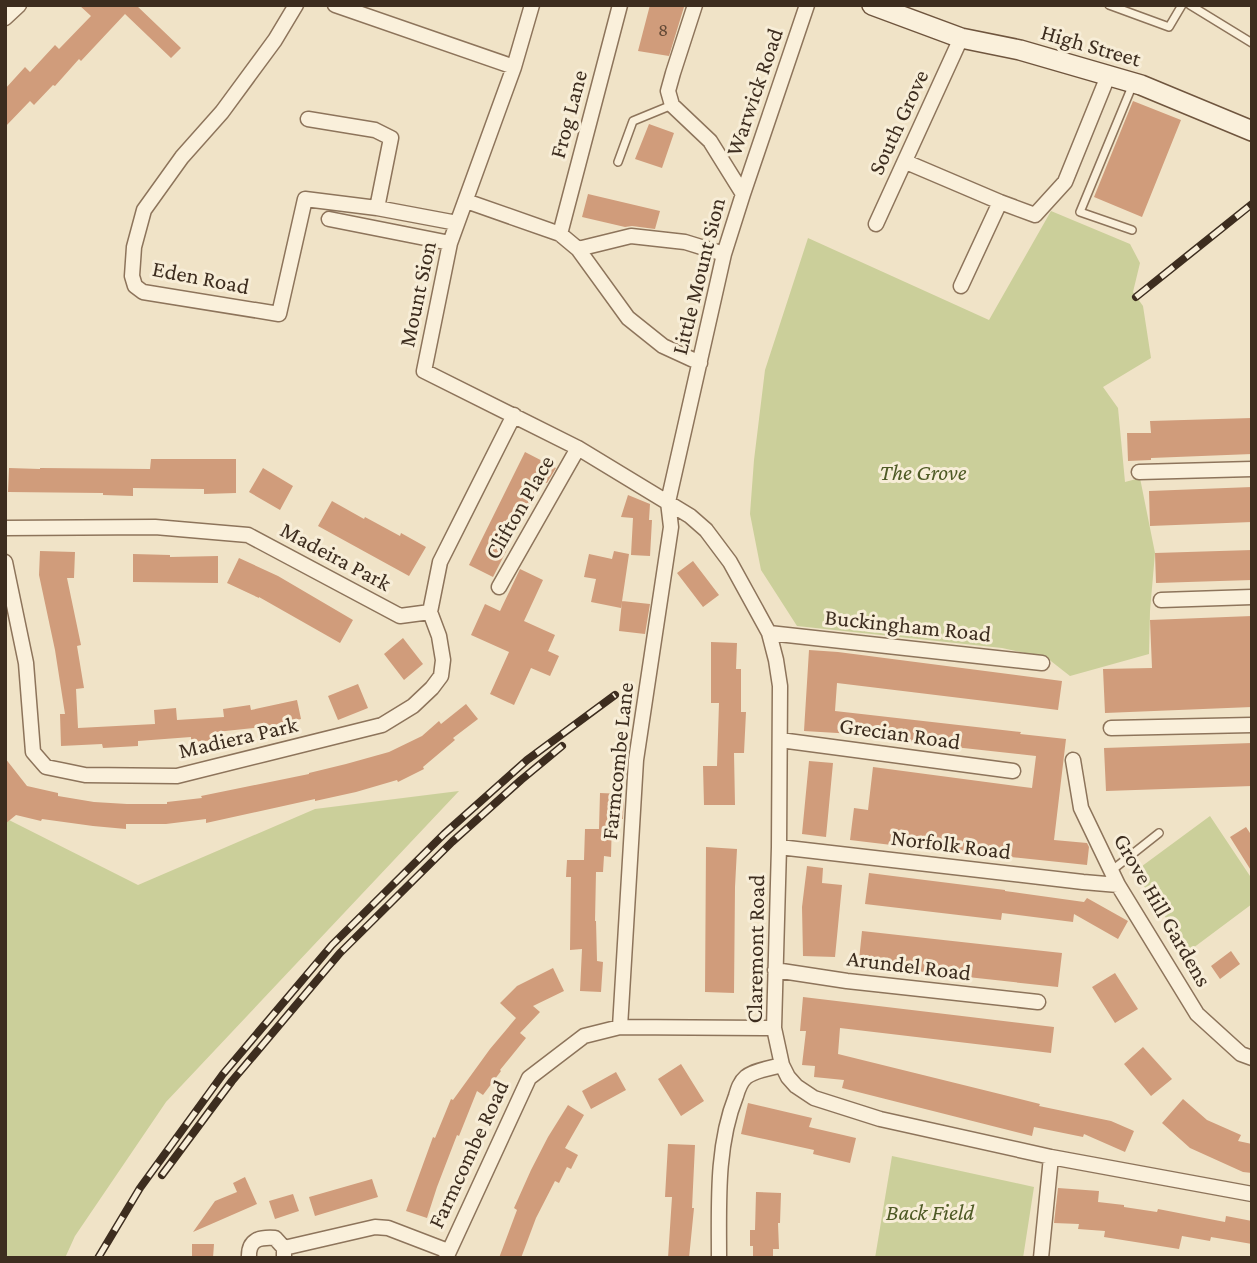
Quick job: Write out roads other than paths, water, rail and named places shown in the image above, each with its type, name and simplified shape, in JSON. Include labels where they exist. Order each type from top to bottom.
[{"type":"main road","name":"High Street","points":[[872,5],[961,38],[1020,50],[1133,83],[1252,131]]},
{"type":"street","points":[[5,18],[19,5]]},
{"type":"street","name":"Eden Road","points":[[296,5],[275,40],[230,102],[182,157],[144,210],[134,247],[132,276],[135,286],[143,292],[279,314],[305,199],[377,208],[457,223]]},
{"type":"street","points":[[335,5],[514,67]]},
{"type":"street","name":"Mount Sion","points":[[532,5],[514,67],[450,243],[425,371],[578,448],[668,502]]},
{"type":"street","name":"Frog Lane","points":[[560,234],[620,5]]},
{"type":"street","points":[[672,105],[668,91],[695,5]]},
{"type":"street","name":"Warwick Road","points":[[743,194],[807,5]]},
{"type":"street","name":"South Grove","points":[[876,224],[961,38]]},
{"type":"street","points":[[906,162],[1035,215],[1065,182],[1108,76]]},
{"type":"street","name":"Little Mount Sion","points":[[668,502],[724,254],[743,194],[710,141],[672,105]]},
{"type":"street","points":[[308,119],[375,130],[391,138],[377,208]]},
{"type":"street","points":[[466,201],[560,234],[578,249],[628,318],[663,346],[700,363]]},
{"type":"street","points":[[961,286],[1000,202]]},
{"type":"street","points":[[329,219],[450,243]]},
{"type":"street","points":[[578,249],[631,236],[685,242],[724,254]]},
{"type":"street","points":[[430,612],[440,562],[514,415]]},
{"type":"street","name":"Clifton Place","points":[[499,587],[578,448]]},
{"type":"street","points":[[1139,472],[1252,469]]},
{"type":"street","name":"Claremont Road","points":[[668,502],[706,530],[730,562],[769,633],[776,660],[780,686],[780,740],[774,1028],[782,1065],[788,1077],[814,1098],[880,1119],[1051,1157],[1252,1194]]},
{"type":"street","name":"Farmcombe Lane","points":[[620,1027],[636,760],[671,527],[668,502]]},
{"type":"street","name":"Madeira Park","points":[[5,528],[155,527],[248,535],[400,615],[430,612]]},
{"type":"street","name":"Madiera Park","points":[[5,562],[26,663],[33,751],[46,766],[85,775],[177,776],[382,725],[412,706],[441,676],[443,660],[439,636],[430,612]]},
{"type":"street","points":[[1161,600],[1252,597]]},
{"type":"street","name":"Buckingham Road","points":[[769,633],[1042,663]]},
{"type":"street","points":[[1111,728],[1252,725]]},
{"type":"street","name":"Grecian Road","points":[[780,740],[1013,771]]},
{"type":"street","name":"Grove Hill Gardens","points":[[1073,760],[1081,808],[1118,885],[1197,1014],[1241,1054],[1252,1058]]},
{"type":"street","name":"Norfolk Road","points":[[779,847],[1118,885]]},
{"type":"street","name":"Arundel Road","points":[[775,970],[847,981],[1038,1002]]},
{"type":"street","name":"Farmcombe Road","points":[[447,1254],[529,1078],[584,1036],[620,1027],[774,1028]]},
{"type":"street","points":[[719,1258],[719,1196],[729,1111],[744,1078],[782,1065]]},
{"type":"street","points":[[1041,1258],[1051,1157]]},
{"type":"street","points":[[249,1258],[251,1244],[261,1237],[275,1238],[284,1253],[375,1227],[388,1228],[447,1254]]},
{"type":"lane","points":[[1109,5],[1169,27],[1182,5]]},
{"type":"lane","points":[[1190,5],[1252,43]]},
{"type":"lane","points":[[1132,230],[1080,212],[1133,83]]},
{"type":"lane","points":[[618,162],[633,121],[672,105]]},
{"type":"lane","points":[[1111,871],[1159,832]]},
{"type":"railway","points":[[1136,297],[1252,204]]},
{"type":"railway","points":[[98,1258],[140,1188],[223,1074],[332,945],[444,834],[527,760],[615,695]]},
{"type":"railway","points":[[162,1175],[232,1081],[340,953],[452,842],[562,746]]},
{"type":"park label","name":"The Grove","points":[[923,472]]},
{"type":"park label","name":"Back Field","points":[[930,1212]]}]
